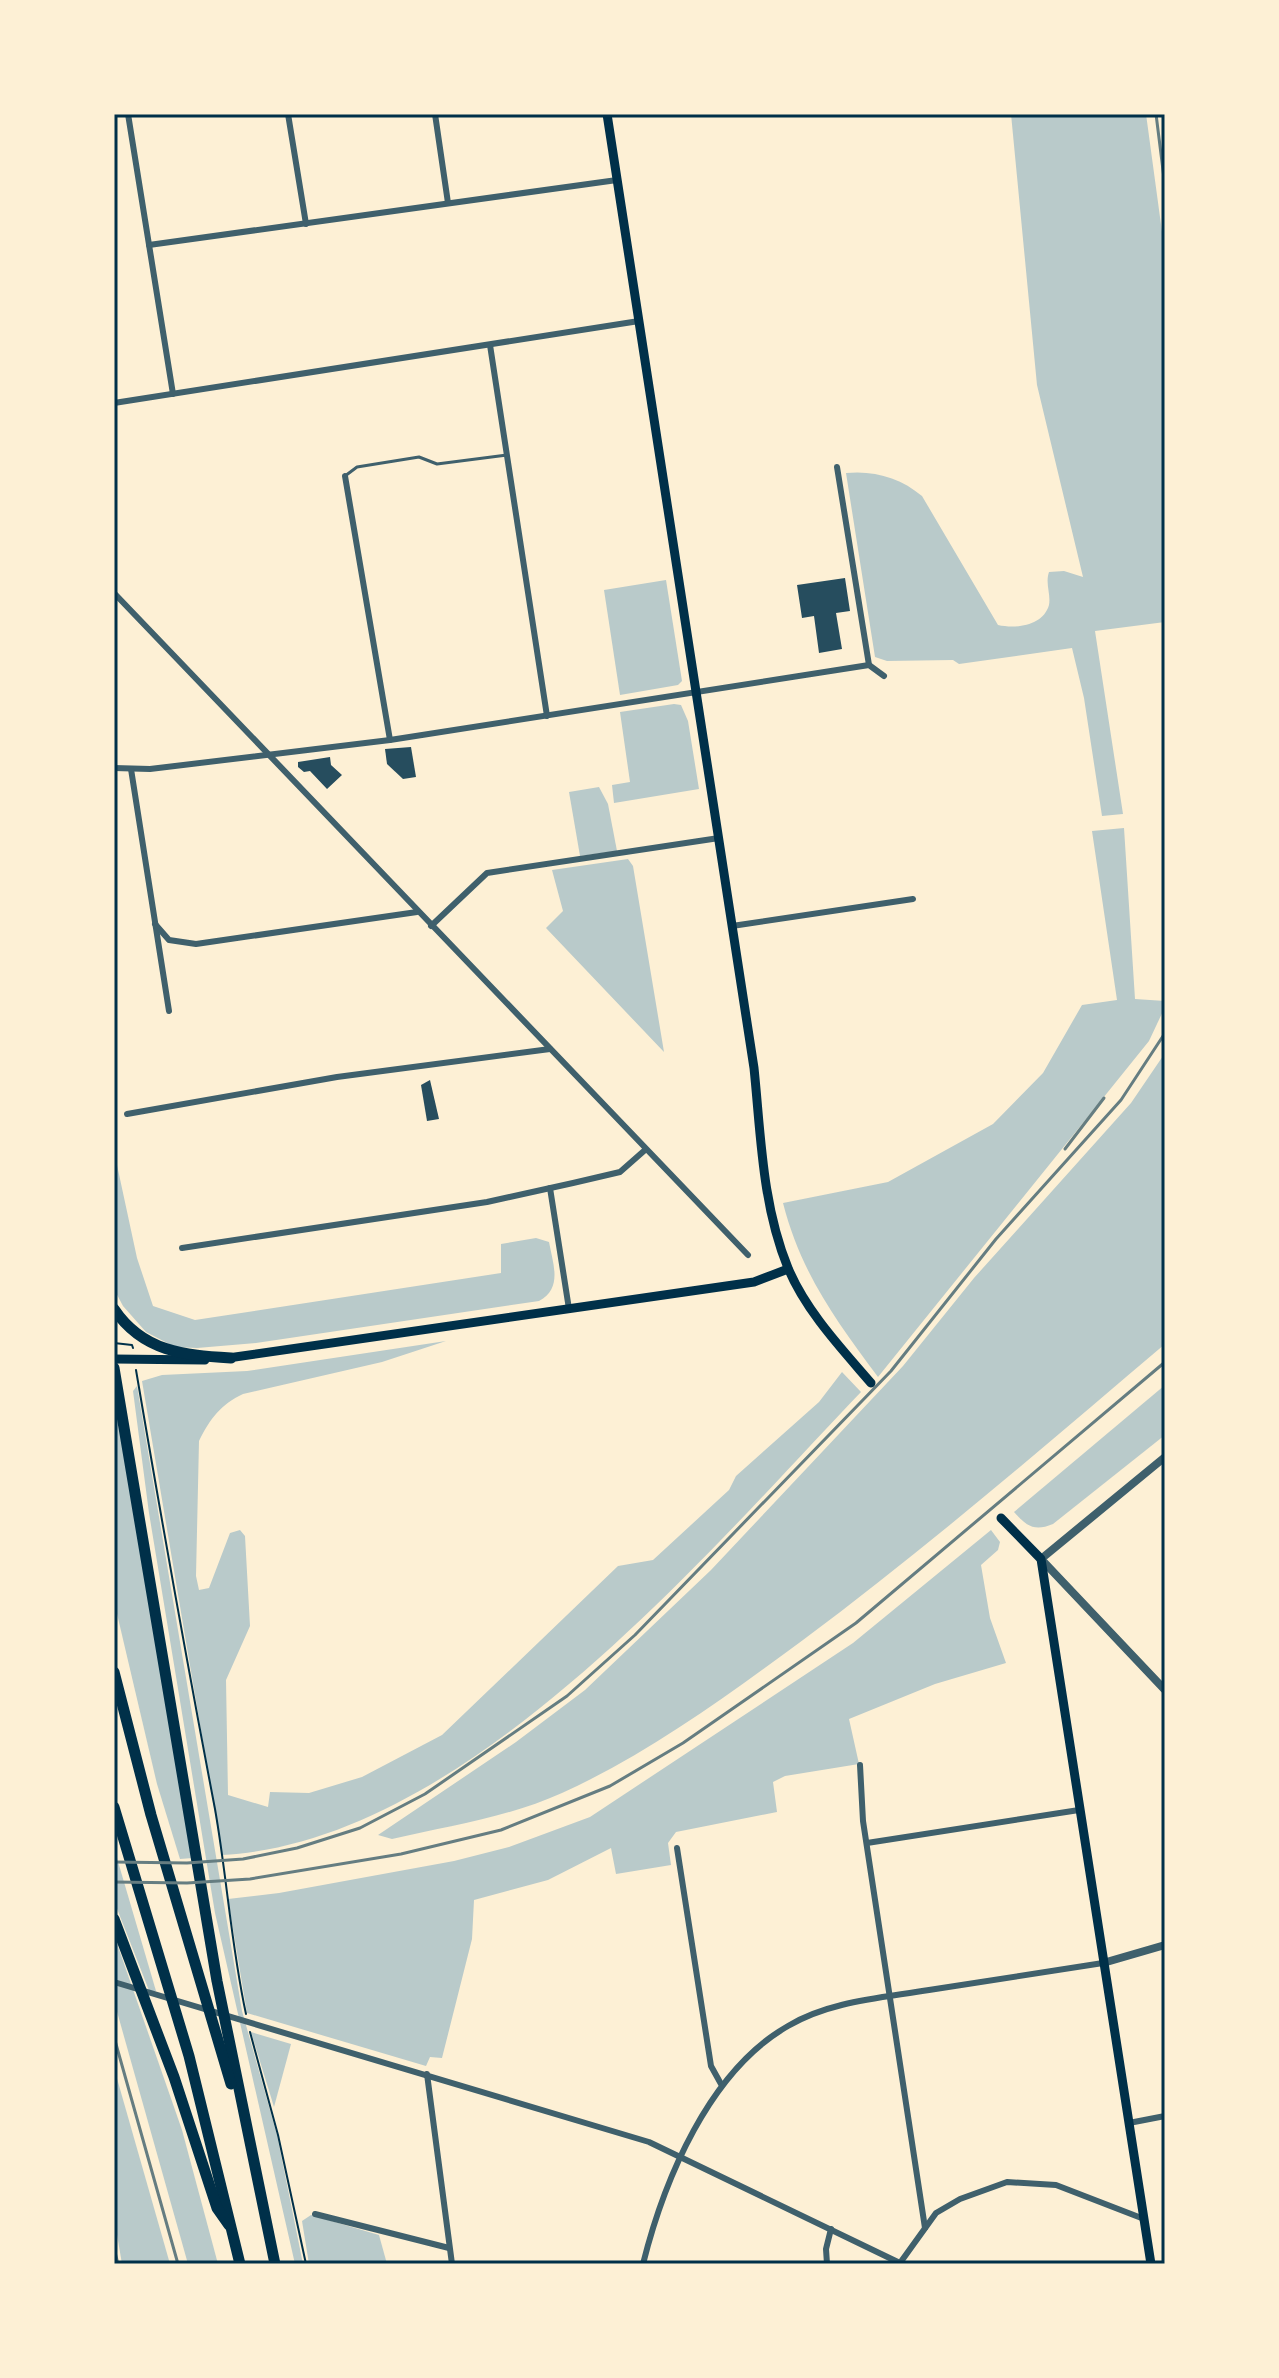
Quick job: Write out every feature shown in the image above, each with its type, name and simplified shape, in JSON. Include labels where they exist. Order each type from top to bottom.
[{"type":"highway","points":[[114,1309],[130,1329],[166,1351],[231,1358]]},
{"type":"highway","points":[[114,1368],[217,1981],[274,2264]]},
{"type":"highway","points":[[114,1672],[151,1815],[220,2040],[274,2264]]},
{"type":"highway","points":[[114,1807],[189,2056],[240,2264]]},
{"type":"highway","points":[[114,1919],[174,2077],[217,2208],[232,2228]]},
{"type":"main road","points":[[607,114],[754,1068],[763,1176],[770,1214],[788,1269],[812,1310],[871,1383]]},
{"type":"main road","points":[[114,1359],[135,1362],[231,1358],[754,1282],[788,1269]]},
{"type":"main road","points":[[1001,1518],[1041,1559],[1151,2264]]},
{"type":"street","points":[[128,114],[173,394]]},
{"type":"street","points":[[288,114],[306,224]]},
{"type":"street","points":[[435,114],[448,203]]},
{"type":"street","points":[[149,245],[617,180]]},
{"type":"street","points":[[114,403],[639,321]]},
{"type":"street","points":[[490,345],[547,716]]},
{"type":"street","points":[[837,467],[869,665],[884,676]]},
{"type":"street","points":[[345,476],[390,740]]},
{"type":"street","points":[[114,593],[748,1255]]},
{"type":"street","points":[[114,768],[131,769],[390,740],[869,665]]},
{"type":"street","points":[[131,769],[169,1011]]},
{"type":"street","points":[[431,926],[487,873],[719,838]]},
{"type":"street","points":[[732,926],[913,899]]},
{"type":"street","points":[[155,924],[169,940],[196,944],[417,912]]},
{"type":"street","points":[[127,1114],[337,1077],[550,1049]]},
{"type":"street","points":[[182,1248],[487,1202],[620,1172],[645,1150]]},
{"type":"street","points":[[550,1188],[569,1309]]},
{"type":"street","points":[[1165,1457],[1041,1559],[1165,1690]]},
{"type":"street","points":[[860,1765],[867,1843],[925,2228]]},
{"type":"street","points":[[867,1843],[1079,1810]]},
{"type":"street","points":[[677,1848],[711,2066],[721,2084]]},
{"type":"street","points":[[643,2264],[655,2218],[721,2084],[763,2044],[788,2026],[847,2004],[1103,1963],[1165,1945]]},
{"type":"street","points":[[114,1982],[602,2127],[683,2157],[901,2264],[936,2213],[957,2201],[1007,2182],[1056,2185],[1144,2219]]},
{"type":"street","points":[[427,2074],[452,2264]]},
{"type":"street","points":[[1129,2123],[1165,2116]]},
{"type":"street","points":[[315,2214],[412,2242],[449,2248]]},
{"type":"street","points":[[827,2264],[826,2249],[831,2229]]},
{"type":"lane","points":[[345,476],[357,467],[419,457],[437,464],[507,455]]},
{"type":"path","points":[[114,1343],[132,1345],[185,1661],[215,1813],[232,1950],[306,2264]]},
{"type":"shaded area","points":[[1011,114],[1146,114],[1165,254],[1165,622],[1095,631],[1123,814],[1102,816],[1084,698],[1072,648],[959,664],[953,660],[887,661],[875,657],[846,473],[887,477],[905,484],[922,496],[998,625],[1020,626],[1041,618],[1049,605],[1049,572],[1064,571],[1083,577],[1037,385]]},
{"type":"shaded area","points":[[666,580],[682,681],[678,685],[620,695],[604,590]]},
{"type":"shaded area","points":[[681,705],[688,721],[699,789],[614,803],[612,785],[630,782],[620,712]]},
{"type":"shaded area","points":[[599,787],[608,804],[617,851],[580,856],[569,792]]},
{"type":"shaded area","points":[[1124,828],[1135,999],[1165,1001],[1165,1007],[1149,1041],[878,1377],[834,1315],[810,1274],[799,1252],[783,1203],[888,1182],[993,1124],[1043,1073],[1082,1005],[1117,1000],[1092,831]]},
{"type":"shaded area","points":[[628,859],[633,866],[664,1052],[546,928],[563,911],[552,870]]},
{"type":"shaded area","points":[[1165,1053],[1165,1344],[850,1605],[656,1742],[594,1778],[542,1801],[478,1820],[392,1839],[378,1835],[516,1742],[585,1690],[711,1570],[903,1366],[974,1278],[1131,1103]]},
{"type":"shaded area","points":[[114,1151],[137,1258],[153,1306],[195,1320],[501,1273],[501,1244],[536,1238],[549,1242],[554,1282],[539,1301],[256,1343],[175,1347],[146,1332],[123,1306],[114,1289]]},
{"type":"shaded area","points":[[446,1341],[382,1362],[243,1394],[217,1413],[199,1441],[196,1576],[199,1590],[209,1588],[230,1533],[240,1530],[245,1536],[250,1626],[226,1680],[228,1795],[268,1807],[270,1792],[309,1793],[362,1777],[442,1735],[618,1566],[653,1560],[729,1490],[736,1476],[819,1402],[842,1372],[861,1392],[653,1608],[573,1680],[489,1746],[402,1800],[313,1838],[222,1855],[142,1381],[162,1375],[247,1371]]},
{"type":"shaded area","points":[[1165,1385],[1165,1435],[1053,1524],[1031,1526],[1014,1512]]},
{"type":"shaded area","points":[[114,1386],[193,1858],[180,1859],[157,1784],[114,1601]]},
{"type":"shaded area","points":[[137,1386],[242,2011],[277,2135],[303,2264],[295,2264],[215,1913],[149,1513],[133,1391]]},
{"type":"shaded area","points":[[991,1530],[1000,1542],[998,1550],[981,1565],[990,1618],[1006,1663],[935,1684],[849,1719],[859,1764],[785,1776],[773,1782],[777,1812],[676,1832],[668,1843],[671,1865],[616,1874],[611,1848],[548,1880],[474,1900],[472,1939],[442,2058],[430,2057],[426,2066],[247,2013],[228,1899],[279,1893],[454,1861],[509,1847],[590,1817],[853,1643]]},
{"type":"shaded area","points":[[114,1848],[156,1991],[150,1993],[114,1901]]},
{"type":"shaded area","points":[[114,1935],[182,2130],[218,2264],[188,2264],[114,2001]]},
{"type":"shaded area","points":[[251,2032],[291,2044],[274,2107]]},
{"type":"shaded area","points":[[114,2068],[170,2264],[122,2264],[114,2217]]},
{"type":"shaded area","points":[[311,2215],[379,2235],[387,2264],[309,2264],[302,2221]]},
{"type":"building","points":[[845,578],[850,611],[836,613],[842,649],[819,653],[814,616],[802,618],[797,585]]},
{"type":"building","points":[[411,747],[416,777],[403,779],[387,764],[385,749]]},
{"type":"building","points":[[330,757],[331,765],[342,775],[327,789],[310,771],[304,772],[298,767],[298,762]]},
{"type":"building","points":[[430,1080],[439,1119],[427,1121],[421,1085]]},
{"type":"railway","points":[[1156,114],[1165,186]]},
{"type":"railway","points":[[114,1862],[187,1863],[243,1859],[297,1848],[360,1828],[425,1794],[567,1696],[635,1635],[891,1371],[996,1239],[1121,1100],[1165,1033]]},
{"type":"railway","points":[[1065,1149],[1104,1098]]},
{"type":"railway","points":[[114,1882],[187,1883],[250,1879],[401,1854],[501,1830],[610,1786],[683,1743],[856,1623],[1165,1362]]},
{"type":"railway","points":[[114,2037],[178,2264]]},
{"type":"railway","points":[[114,2248],[118,2264]]}]
